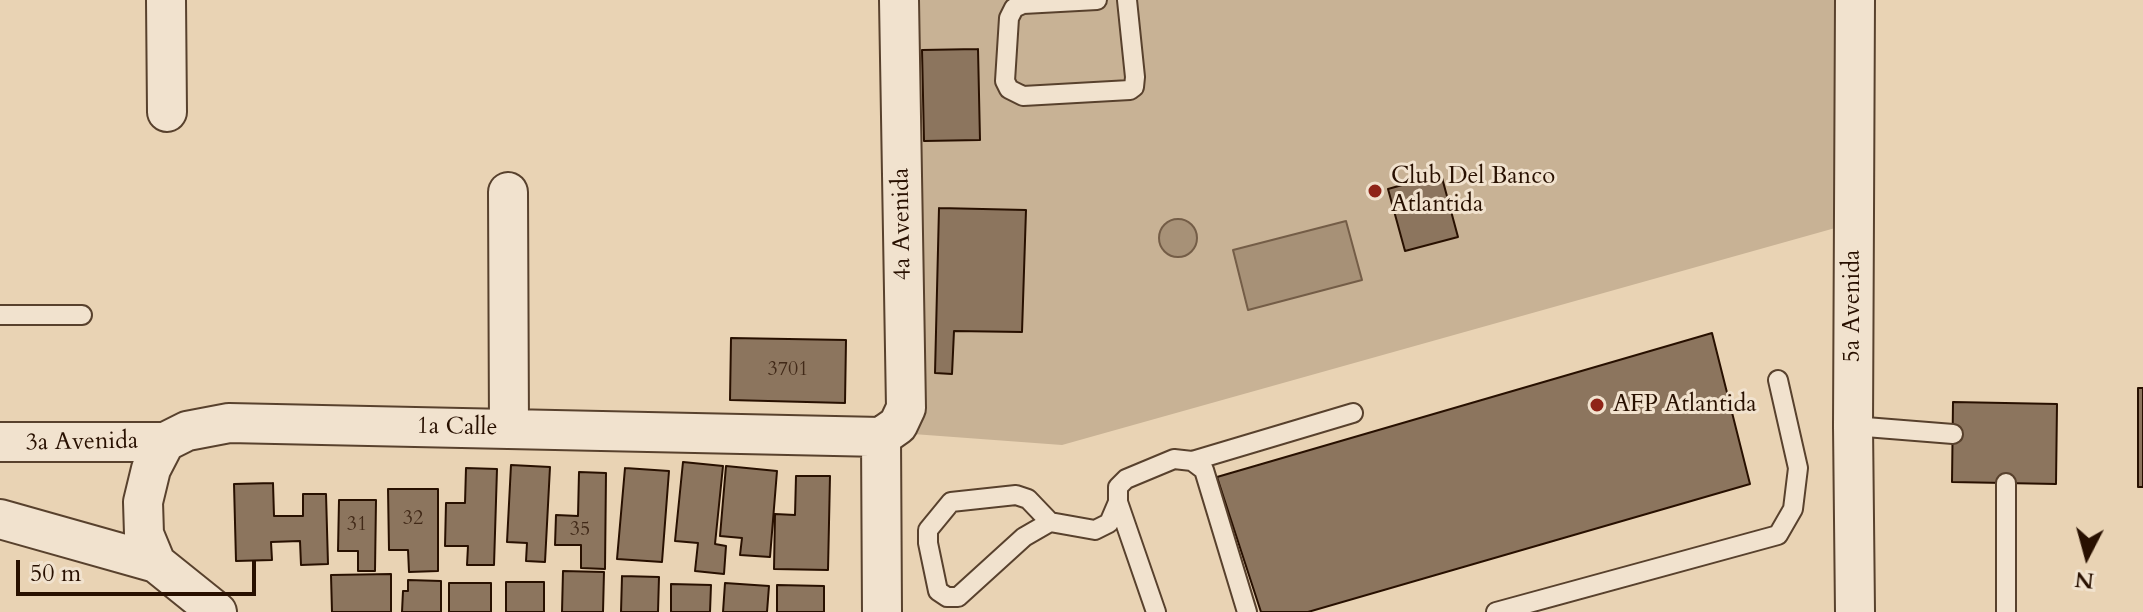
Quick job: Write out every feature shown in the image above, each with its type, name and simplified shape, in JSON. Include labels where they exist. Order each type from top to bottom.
[{"type":"street","points":[[166,0],[167,112]]},
{"type":"street","name":"4a Avenida","points":[[881,437],[898,425],[906,408],[899,0]]},
{"type":"street","name":"5a Avenida","points":[[1855,0],[1855,612]]},
{"type":"street","points":[[508,192],[509,429]]},
{"type":"street","name":"1a Calle","points":[[165,442],[187,431],[229,423],[881,437]]},
{"type":"street","points":[[881,437],[882,612]]},
{"type":"street","name":"3a Avenida","points":[[0,442],[165,442]]},
{"type":"street","points":[[156,563],[144,534],[143,502],[151,469],[165,442]]},
{"type":"street","points":[[0,519],[156,563],[217,612]]},
{"type":"lane","points":[[1097,0],[1023,4],[1014,8],[1009,18],[1005,81],[1009,89],[1023,96],[1130,90],[1134,87],[1127,0]]},
{"type":"lane","points":[[0,315],[82,315]]},
{"type":"lane","points":[[1496,612],[1558,604],[1778,535],[1793,509],[1798,468],[1778,380]]},
{"type":"lane","points":[[1156,612],[1118,502],[1118,487],[1126,479],[1174,459],[1192,461],[1353,413]]},
{"type":"lane","points":[[1853,426],[1953,434]]},
{"type":"lane","points":[[1192,461],[1204,470],[1247,612]]},
{"type":"lane","points":[[2006,483],[2006,612]]},
{"type":"lane","points":[[1050,522],[1024,537],[958,597],[947,597],[938,591],[928,530],[951,502],[1016,495],[1028,499],[1050,522],[1095,530],[1109,523],[1118,502]]},
{"type":"shaded area","name":"Club Del Banco Atlantida","points":[[898,0],[1854,0],[1853,223],[1062,445],[886,432]]},
{"type":"shaded area","points":[[1178,219],[1192,224],[1197,238],[1192,252],[1178,257],[1164,252],[1159,238],[1164,224]]},
{"type":"shaded area","points":[[1346,221],[1362,280],[1248,310],[1233,250]]},
{"type":"building","points":[[978,49],[980,140],[924,141],[922,50]]},
{"type":"building","points":[[1441,174],[1458,237],[1405,251],[1388,189]]},
{"type":"building","points":[[939,208],[1026,210],[1022,332],[954,331],[952,374],[935,373]]},
{"type":"building","name":"AFP Atlantida","points":[[1712,333],[1750,484],[1308,612],[1261,612],[1217,477]]},
{"type":"building","points":[[731,338],[846,340],[845,403],[730,400]]},
{"type":"building","points":[[2138,388],[2143,388],[2143,487],[2138,487]]},
{"type":"building","points":[[1953,402],[2057,404],[2056,484],[1952,482]]},
{"type":"building","points":[[683,462],[723,466],[715,544],[726,546],[724,574],[695,571],[698,543],[675,541]]},
{"type":"building","points":[[511,465],[550,467],[545,562],[526,561],[527,543],[507,542]]},
{"type":"building","points":[[726,466],[777,471],[770,557],[740,555],[742,538],[720,536]]},
{"type":"building","points":[[466,468],[497,469],[494,565],[467,565],[468,546],[445,546],[446,503],[465,503]]},
{"type":"building","points":[[625,468],[669,471],[662,562],[617,559]]},
{"type":"building","points":[[579,472],[606,473],[605,569],[581,568],[581,545],[555,545],[556,515],[578,516]]},
{"type":"building","points":[[796,476],[830,476],[828,570],[774,569],[775,514],[795,515]]},
{"type":"building","points":[[273,483],[274,516],[303,516],[303,494],[326,494],[328,564],[301,565],[300,541],[271,542],[272,560],[236,561],[234,484]]},
{"type":"building","points":[[388,489],[438,489],[438,571],[409,572],[408,550],[389,550]]},
{"type":"building","points":[[339,500],[376,500],[375,571],[358,571],[358,551],[338,551]]},
{"type":"building","points":[[563,571],[604,572],[603,612],[562,612]]},
{"type":"building","points":[[391,574],[391,612],[332,612],[331,575]]},
{"type":"building","points":[[622,576],[659,577],[658,612],[621,612]]},
{"type":"building","points":[[408,580],[441,581],[441,612],[402,612],[403,591],[408,591]]},
{"type":"building","points":[[506,582],[544,582],[544,612],[506,612]]},
{"type":"building","points":[[449,583],[491,583],[491,612],[449,612]]},
{"type":"building","points":[[725,583],[769,586],[767,612],[723,612]]},
{"type":"building","points":[[671,584],[711,585],[710,612],[671,612]]},
{"type":"building","points":[[777,585],[824,586],[824,612],[777,612]]},
{"type":"place","name":"Club Del Banco Atlantida","points":[[1375,191]]},
{"type":"place","name":"AFP Atlantida","points":[[1597,405]]}]
